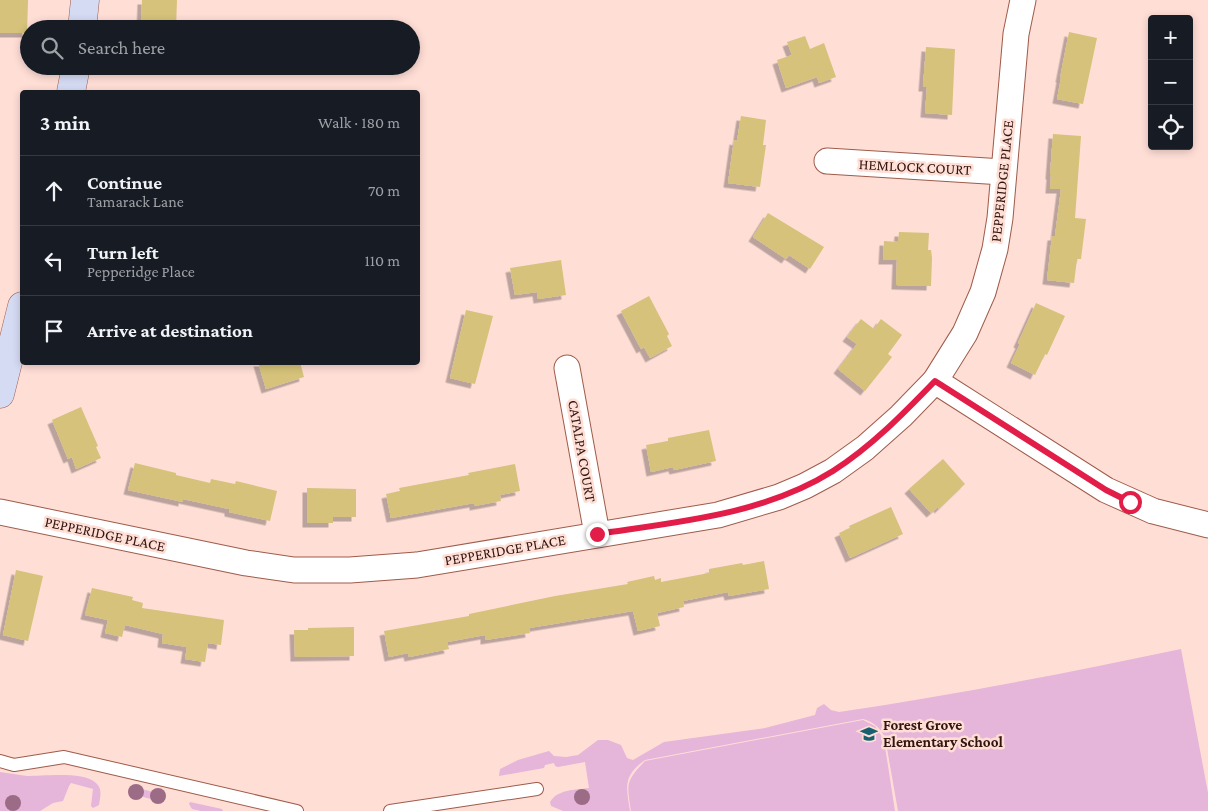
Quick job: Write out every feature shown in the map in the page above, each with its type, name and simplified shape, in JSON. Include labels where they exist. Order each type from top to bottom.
[{"type":"street","points":[[83,20],[85,0]]},
{"type":"street","name":"PEPPERIDGE PLACE","points":[[0,512],[246,563],[294,570],[350,570],[417,565],[718,515],[779,497],[804,486],[833,471],[865,448],[901,416],[935,381],[965,333],[983,292],[995,249],[1000,218],[1016,34],[1023,0]]},
{"type":"street","points":[[71,90],[74,75]]},
{"type":"street","name":"HEMLOCK COURT","points":[[827,162],[1003,172]]},
{"type":"street","points":[[0,394],[20,314]]},
{"type":"street","name":"CATALPA COURT","points":[[567,368],[597,534]]},
{"type":"street","points":[[935,381],[1106,490],[1153,511],[1208,525]]},
{"type":"lane","points":[[0,761],[14,765],[64,757],[297,811]]},
{"type":"lane","points":[[390,811],[537,789]]},
{"type":"shaded area","points":[[1181,649],[1208,793],[1208,811],[898,811],[885,737],[876,725],[863,719],[645,760],[633,771],[628,782],[630,811],[563,811],[551,806],[550,802],[553,798],[562,792],[589,788],[585,762],[558,767],[554,763],[545,765],[544,768],[499,776],[500,769],[518,760],[549,751],[554,756],[578,755],[598,740],[608,740],[621,745],[627,758],[633,760],[664,742],[765,728],[815,715],[817,708],[824,704],[831,710],[839,712],[1010,683]]},
{"type":"shaded area","points":[[863,720],[875,726],[884,740],[895,811],[631,811],[629,783],[645,761]]},
{"type":"shaded area","points":[[0,772],[27,776],[53,775],[90,779],[100,788],[99,805],[93,808],[91,806],[93,789],[71,783],[63,801],[53,803],[40,811],[0,811]]},
{"type":"shaded area","points":[[133,787],[162,794],[163,798],[159,801],[131,794],[129,793],[129,788]]},
{"type":"shaded area","points":[[190,802],[222,809],[223,811],[192,809],[189,804]]},
{"type":"building","points":[[0,0],[28,0],[27,20],[20,20],[20,33],[0,33]]},
{"type":"building","points":[[142,0],[177,0],[176,20],[141,20]]},
{"type":"building","points":[[1069,32],[1097,38],[1083,104],[1057,99]]},
{"type":"building","points":[[805,36],[810,49],[824,43],[836,77],[819,83],[817,77],[786,88],[777,60],[792,55],[787,42]]},
{"type":"building","points":[[926,47],[955,49],[952,115],[925,113],[927,87],[923,87]]},
{"type":"building","points":[[741,116],[766,120],[763,145],[766,145],[760,187],[728,183],[734,140],[737,141]]},
{"type":"building","points":[[1053,134],[1081,136],[1075,218],[1086,219],[1081,259],[1077,259],[1074,283],[1047,280],[1052,236],[1055,236],[1061,189],[1050,189]]},
{"type":"building","points":[[768,213],[824,247],[810,269],[789,255],[786,259],[753,237]]},
{"type":"building","points":[[899,232],[929,233],[928,250],[931,250],[932,258],[931,286],[896,285],[897,260],[883,260],[884,241],[898,242]]},
{"type":"building","points":[[561,260],[566,295],[538,299],[537,292],[515,295],[510,268]]},
{"type":"building","points":[[649,296],[669,334],[667,336],[672,346],[650,358],[644,347],[641,349],[621,311]]},
{"type":"building","points":[[1036,303],[1065,316],[1047,355],[1045,354],[1035,375],[1011,363]]},
{"type":"building","points":[[466,310],[493,316],[475,384],[450,378]]},
{"type":"building","points":[[861,319],[874,329],[881,319],[902,335],[888,354],[892,357],[865,391],[838,369],[857,344],[847,337]]},
{"type":"building","points":[[259,365],[301,365],[304,377],[266,389]]},
{"type":"building","points":[[81,407],[98,446],[96,447],[101,458],[76,469],[72,457],[68,459],[52,420]]},
{"type":"building","points":[[709,430],[716,461],[674,470],[673,467],[651,472],[646,445],[668,441],[668,438]]},
{"type":"building","points":[[943,459],[965,484],[939,509],[938,507],[931,513],[909,489]]},
{"type":"building","points":[[135,463],[210,483],[211,479],[235,484],[236,481],[277,491],[270,521],[229,512],[229,509],[183,499],[183,502],[128,490]]},
{"type":"building","points":[[515,464],[520,491],[500,495],[501,501],[474,506],[474,503],[391,518],[386,494],[400,491],[399,488]]},
{"type":"building","points":[[307,488],[356,489],[356,517],[333,517],[333,523],[307,523]]},
{"type":"building","points":[[891,507],[903,534],[850,558],[839,533],[850,528],[849,526]]},
{"type":"building","points":[[764,561],[769,589],[729,596],[728,592],[683,601],[684,607],[657,613],[660,626],[638,631],[633,611],[529,628],[530,633],[485,640],[485,635],[447,642],[449,649],[409,657],[408,653],[389,657],[384,631],[469,616],[469,614],[555,596],[628,584],[627,582],[654,576],[655,580],[661,578],[661,582],[709,573],[709,569]]},
{"type":"building","points":[[16,570],[43,576],[28,641],[3,635]]},
{"type":"building","points":[[92,588],[133,597],[132,600],[143,603],[142,608],[224,620],[221,645],[208,643],[205,662],[185,659],[187,647],[162,643],[163,634],[125,625],[122,637],[105,633],[108,620],[85,615]]},
{"type":"building","points":[[354,627],[354,656],[295,657],[294,630]]},
{"type":"place","name":"Forest Grove Elementary School","points":[[869,734]]},
{"type":"route","points":[[597,534],[718,515],[779,497],[804,486],[833,471],[865,448],[901,416],[935,381],[1106,490],[1130,502]]}]
